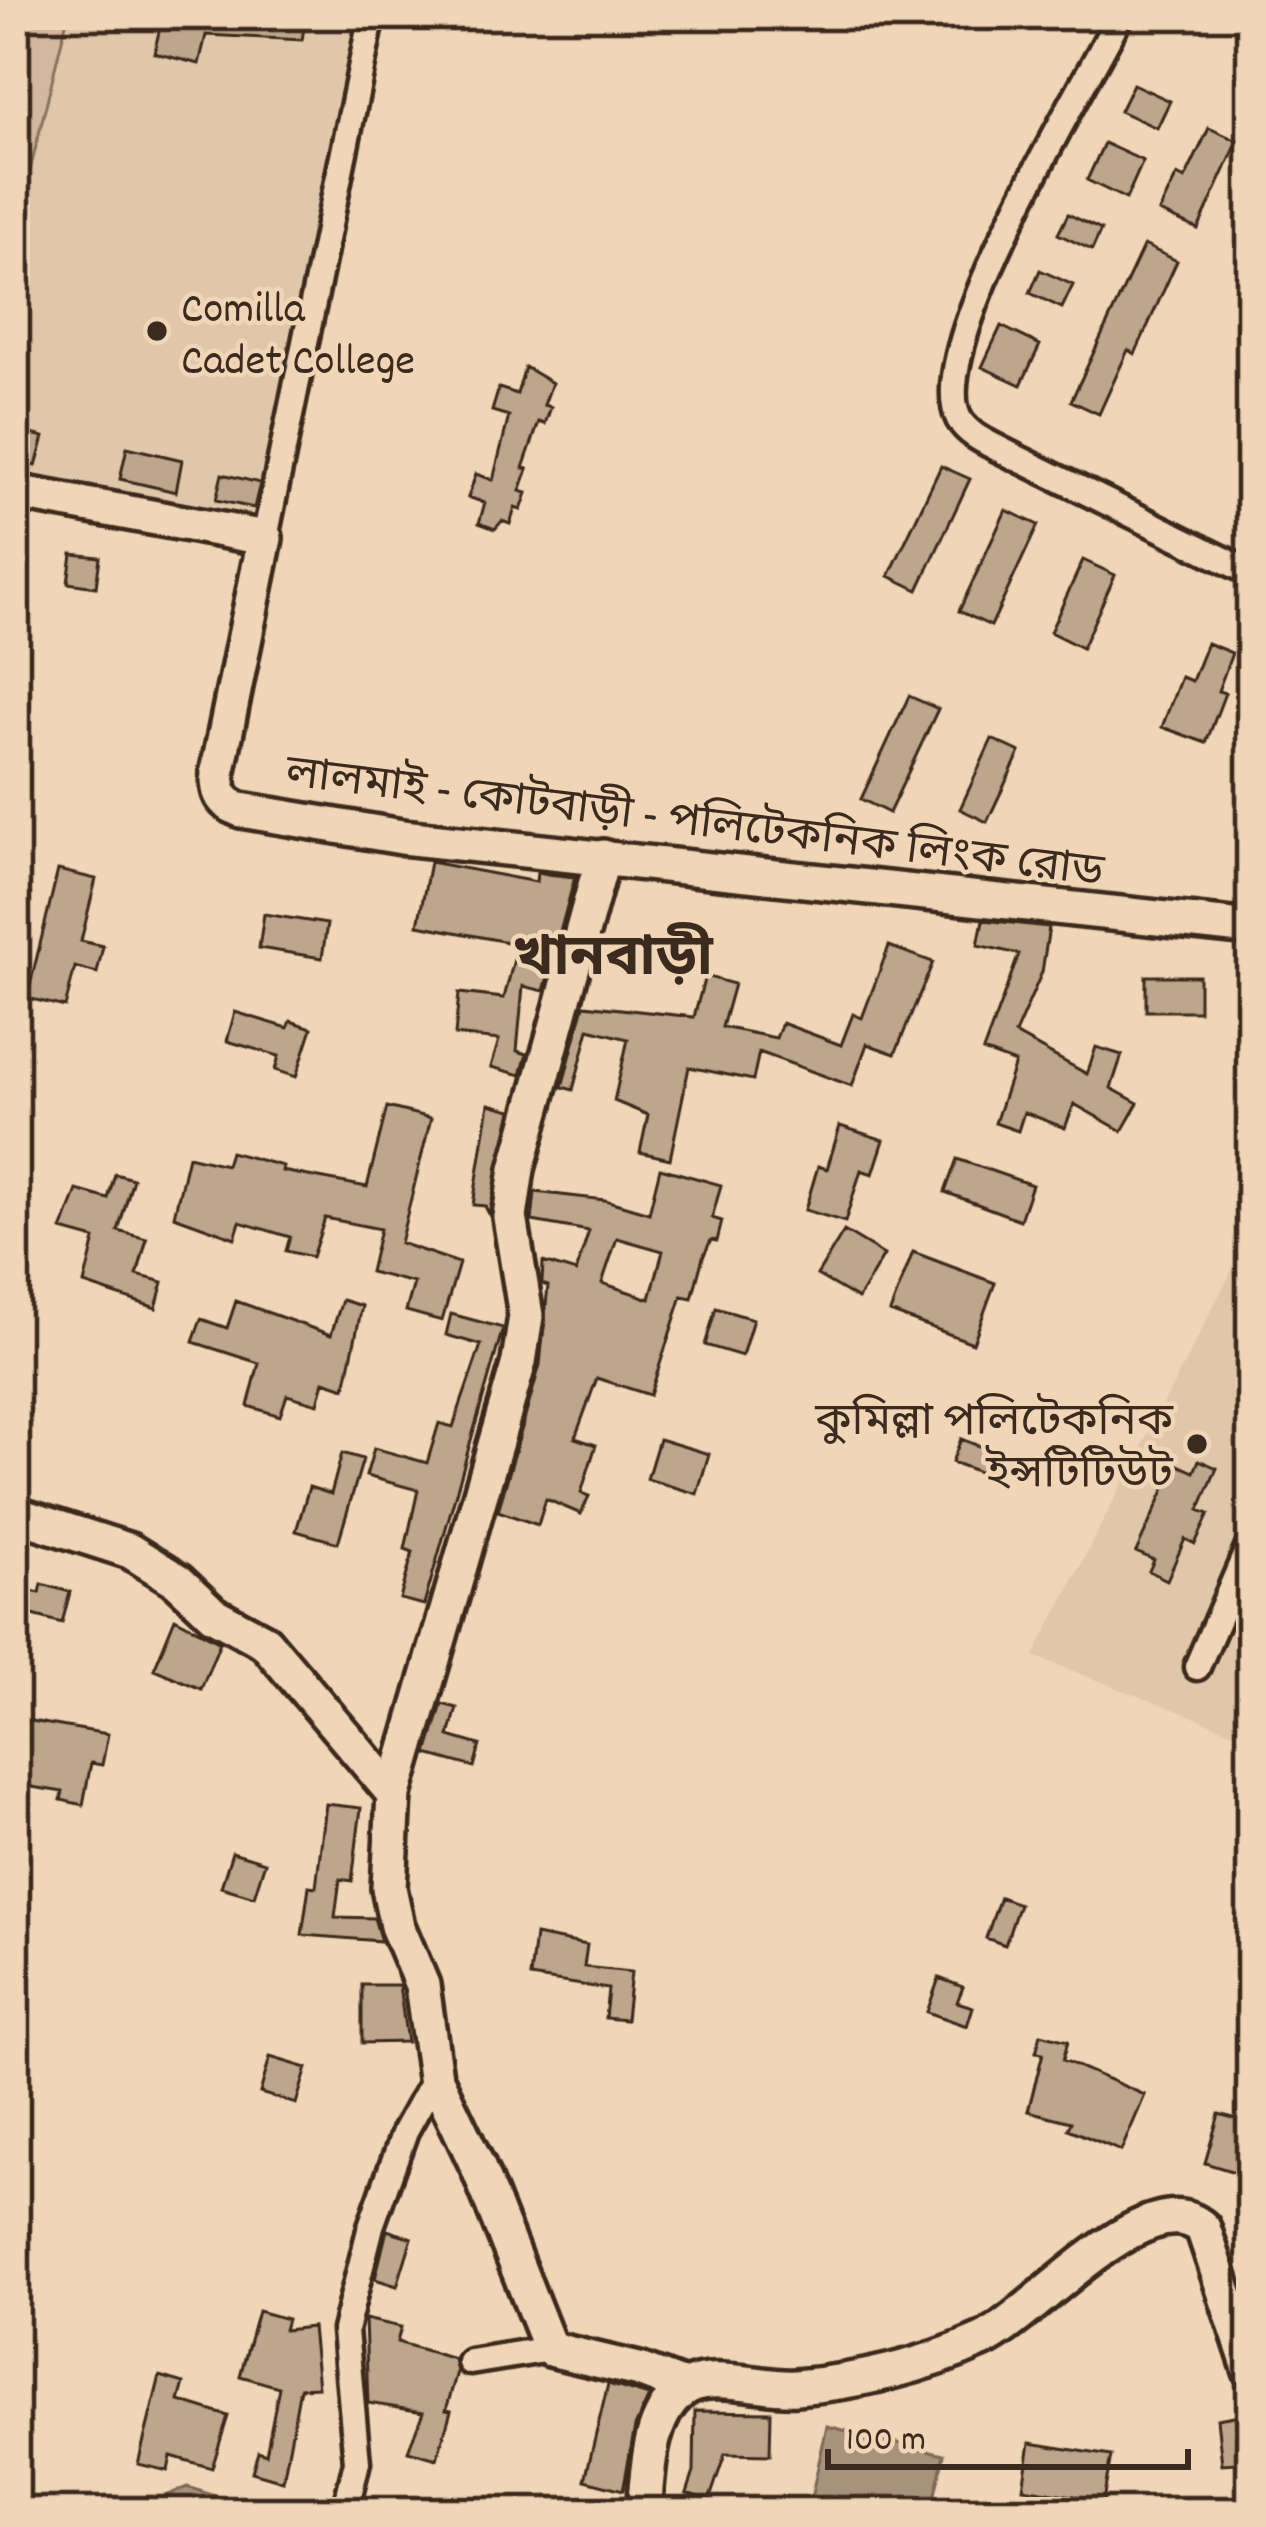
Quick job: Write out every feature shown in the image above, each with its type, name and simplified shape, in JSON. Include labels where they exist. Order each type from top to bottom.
[{"type":"street","points":[[15,492],[265,538],[372,15]]},
{"type":"street","points":[[1120,15],[991,259],[956,366],[958,417],[968,431],[1003,451],[1251,573]]},
{"type":"street","name":"লালমাই - কোটবাড়ী - পলিটেকনিক লিংক রোড","points":[[265,538],[218,770],[217,789],[225,804],[382,834],[1251,928]]},
{"type":"street","points":[[550,2349],[478,2168],[435,2078],[422,1985],[398,1926],[389,1888],[394,1794],[519,1362],[526,1316],[510,1217],[517,1169],[603,857]]},
{"type":"street","points":[[15,1514],[130,1551],[178,1582],[212,1614],[265,1642],[394,1794]]},
{"type":"street","points":[[1197,1667],[1251,1542]]},
{"type":"street","points":[[345,2512],[357,2462],[345,2330],[370,2226],[405,2131],[435,2078]]},
{"type":"street","points":[[470,2362],[550,2349],[639,2370],[684,2387],[724,2382],[793,2387],[920,2362],[982,2340],[1019,2318],[1049,2288],[1162,2216],[1193,2219],[1203,2228],[1251,2371]]},
{"type":"street","points":[[644,2512],[652,2444],[670,2402],[684,2387]]},
{"type":"shaded area","points":[[15,15],[68,15],[15,232]]},
{"type":"shaded area","name":"Comilla Cadet College","points":[[68,15],[163,15],[154,53],[198,64],[206,35],[302,40],[306,15],[358,15],[263,523],[15,478],[15,461],[36,466],[44,438],[15,430],[15,232]],"holes":[[[128,448],[182,460],[175,492],[121,480]]]},
{"type":"shaded area","name":"কুমিল্লা পলিটেকনিক ইন্সটিটিউট","points":[[1251,1233],[1251,1739],[1034,1656]]},
{"type":"shaded area","points":[[827,2426],[944,2454],[931,2512],[809,2507]]},
{"type":"shaded area","points":[[187,2487],[265,2512],[157,2512],[163,2497]]},
{"type":"building","points":[[163,15],[306,15],[302,40],[206,35],[199,64],[154,53]]},
{"type":"building","points":[[1133,84],[1170,101],[1157,128],[1120,111]]},
{"type":"building","points":[[1209,128],[1238,141],[1198,229],[1159,212],[1177,175],[1185,179]]},
{"type":"building","points":[[1104,143],[1143,161],[1126,199],[1087,180]]},
{"type":"building","points":[[1068,214],[1101,230],[1092,250],[1058,234]]},
{"type":"building","points":[[1144,245],[1177,261],[1135,354],[1128,350],[1099,414],[1071,401]]},
{"type":"building","points":[[1040,270],[1073,285],[1062,308],[1030,293]]},
{"type":"building","points":[[1001,326],[1040,345],[1021,385],[982,367]]},
{"type":"building","points":[[525,367],[552,383],[544,405],[551,407],[545,424],[539,422],[523,468],[528,469],[520,491],[527,493],[521,510],[515,508],[510,524],[502,521],[495,529],[479,523],[485,503],[468,497],[476,474],[493,480],[509,416],[492,411],[499,388],[517,394]]},
{"type":"building","points":[[15,430],[44,437],[36,466],[15,461]]},
{"type":"building","points":[[127,447],[182,460],[176,492],[120,479]]},
{"type":"building","points":[[941,466],[970,479],[918,590],[889,576]]},
{"type":"building","points":[[222,474],[260,483],[254,508],[216,500]]},
{"type":"building","points":[[1006,510],[1038,525],[991,626],[959,611]]},
{"type":"building","points":[[72,554],[100,557],[96,587],[68,583]]},
{"type":"building","points":[[1083,560],[1115,575],[1082,648],[1050,632]]},
{"type":"building","points":[[1207,643],[1232,653],[1218,691],[1225,693],[1206,743],[1162,727],[1181,677],[1192,681]]},
{"type":"building","points":[[909,696],[938,709],[889,813],[861,799]]},
{"type":"building","points":[[992,739],[1020,752],[987,822],[960,809]]},
{"type":"building","points":[[430,862],[536,882],[537,873],[575,877],[544,991],[523,986],[517,1051],[527,1054],[521,1075],[491,1067],[499,1040],[455,1035],[459,993],[504,998],[518,944],[418,925]]},
{"type":"building","points":[[58,870],[96,879],[81,941],[103,946],[97,973],[75,967],[65,1007],[27,998]]},
{"type":"building","points":[[264,914],[327,924],[322,958],[259,948]]},
{"type":"building","points":[[983,920],[1049,927],[1042,972],[1015,1034],[1087,1074],[1096,1047],[1122,1055],[1111,1088],[1138,1103],[1122,1131],[1074,1104],[1065,1128],[1024,1112],[1018,1131],[995,1123],[1015,1063],[983,1051],[1019,954],[978,945]]},
{"type":"building","points":[[889,946],[933,962],[895,1054],[867,1044],[852,1086],[759,1052],[753,1080],[689,1067],[670,1159],[640,1152],[648,1115],[614,1101],[628,1039],[589,1029],[573,1090],[562,1087],[584,1005],[694,1017],[705,976],[734,984],[722,1027],[776,1038],[782,1023],[841,1045],[853,1014],[862,1018]]},
{"type":"building","points":[[1146,976],[1199,976],[1199,1011],[1146,1011]]},
{"type":"building","points":[[235,1012],[288,1028],[291,1021],[312,1028],[296,1077],[275,1070],[279,1056],[227,1041]]},
{"type":"building","points":[[489,1104],[512,1110],[489,1214],[485,1206],[473,1205]]},
{"type":"building","points":[[387,1107],[431,1118],[400,1243],[459,1263],[442,1321],[406,1311],[414,1283],[370,1272],[380,1229],[325,1218],[312,1257],[286,1251],[290,1237],[240,1222],[235,1238],[174,1216],[188,1156],[226,1165],[230,1152],[283,1166],[282,1171],[367,1187]]},
{"type":"building","points":[[840,1126],[884,1140],[873,1174],[861,1170],[845,1222],[805,1210],[818,1166],[827,1169]]},
{"type":"building","points":[[957,1159],[1032,1185],[1020,1220],[945,1192]]},
{"type":"building","points":[[660,1168],[721,1185],[712,1218],[722,1221],[717,1241],[711,1240],[703,1257],[692,1298],[682,1296],[650,1395],[597,1378],[575,1438],[596,1445],[581,1493],[589,1496],[581,1514],[546,1499],[538,1525],[498,1511],[540,1365],[548,1286],[542,1284],[543,1262],[576,1272],[589,1231],[532,1221],[535,1192],[605,1200],[649,1213]],"holes":[[[617,1238],[663,1251],[650,1299],[602,1283]]]},
{"type":"building","points":[[115,1174],[133,1179],[118,1231],[147,1239],[137,1275],[163,1282],[156,1308],[84,1284],[95,1239],[62,1230],[77,1190],[108,1199]]},
{"type":"building","points":[[844,1231],[884,1255],[858,1299],[817,1275]]},
{"type":"building","points":[[913,1252],[995,1283],[973,1343],[890,1312]]},
{"type":"building","points":[[342,1300],[362,1306],[345,1388],[324,1381],[318,1404],[287,1395],[280,1416],[248,1406],[259,1363],[193,1342],[201,1319],[227,1328],[236,1301],[331,1335]]},
{"type":"building","points":[[716,1308],[753,1319],[742,1356],[705,1345]]},
{"type":"building","points":[[451,1314],[503,1328],[424,1605],[400,1599],[413,1552],[405,1549],[418,1490],[366,1476],[374,1448],[427,1463],[439,1423],[453,1427],[481,1345],[446,1335]]},
{"type":"building","points":[[659,1439],[709,1454],[697,1494],[647,1479]]},
{"type":"building","points":[[961,1439],[1002,1455],[993,1477],[952,1462]]},
{"type":"building","points":[[342,1453],[363,1459],[338,1543],[296,1531],[309,1487],[331,1494]]},
{"type":"building","points":[[1199,1460],[1217,1468],[1199,1510],[1209,1514],[1195,1544],[1185,1539],[1167,1580],[1149,1571],[1154,1560],[1136,1552],[1176,1464],[1194,1472]]},
{"type":"building","points":[[42,1584],[70,1592],[62,1623],[15,1610],[15,1587],[40,1593]]},
{"type":"building","points":[[175,1618],[220,1642],[201,1689],[154,1669]]},
{"type":"building","points":[[442,1704],[457,1708],[449,1736],[480,1745],[474,1767],[427,1754]]},
{"type":"building","points":[[19,1719],[108,1734],[102,1765],[91,1763],[83,1805],[61,1800],[63,1792],[19,1785],[27,1741],[15,1738]]},
{"type":"building","points":[[326,1804],[361,1808],[352,1881],[340,1879],[335,1917],[374,1918],[381,1941],[302,1935],[309,1886],[316,1887]]},
{"type":"building","points":[[232,1852],[265,1862],[254,1897],[221,1887]]},
{"type":"building","points":[[1000,1897],[1019,1904],[1005,1945],[986,1938]]},
{"type":"building","points":[[535,1935],[587,1945],[584,1967],[631,1972],[626,2020],[605,2018],[608,1989],[530,1977]]},
{"type":"building","points":[[939,1978],[963,1987],[957,2002],[973,2007],[967,2026],[927,2012]]},
{"type":"building","points":[[362,1985],[399,1985],[407,2042],[362,2043]]},
{"type":"building","points":[[1041,2034],[1068,2041],[1063,2060],[1145,2095],[1121,2151],[1068,2129],[1071,2122],[1028,2111],[1043,2053],[1036,2052]]},
{"type":"building","points":[[270,2057],[307,2068],[296,2104],[260,2093]]},
{"type":"building","points":[[1219,2114],[1251,2123],[1238,2173],[1205,2163]]},
{"type":"building","points":[[387,2230],[412,2238],[397,2286],[375,2279]]},
{"type":"building","points":[[258,2311],[287,2319],[284,2330],[312,2327],[318,2387],[300,2388],[283,2481],[252,2472],[258,2451],[266,2454],[279,2387],[240,2376]]},
{"type":"building","points":[[365,2319],[401,2327],[397,2342],[454,2359],[457,2372],[446,2410],[451,2411],[437,2459],[408,2451],[423,2412],[368,2403]]},
{"type":"building","points":[[160,2376],[184,2383],[179,2401],[228,2416],[212,2468],[171,2456],[168,2471],[138,2464]]},
{"type":"building","points":[[608,2384],[649,2396],[635,2427],[623,2490],[585,2480]]},
{"type":"building","points":[[695,2411],[771,2412],[770,2455],[725,2454],[709,2501],[687,2493],[694,2472]]},
{"type":"building","points":[[1251,2413],[1251,2462],[1222,2464],[1217,2419]]},
{"type":"building","points":[[1030,2443],[1111,2456],[1103,2501],[1023,2488]]},
{"type":"place","name":"Comilla Cadet College","points":[[157,331]]},
{"type":"place","name":"কুমিল্লা পলিটেকনিক ইন্সটিটিউট","points":[[1197,1444]]},
{"type":"district","name":"খানবাড়ী","points":[[613,954]]}]
